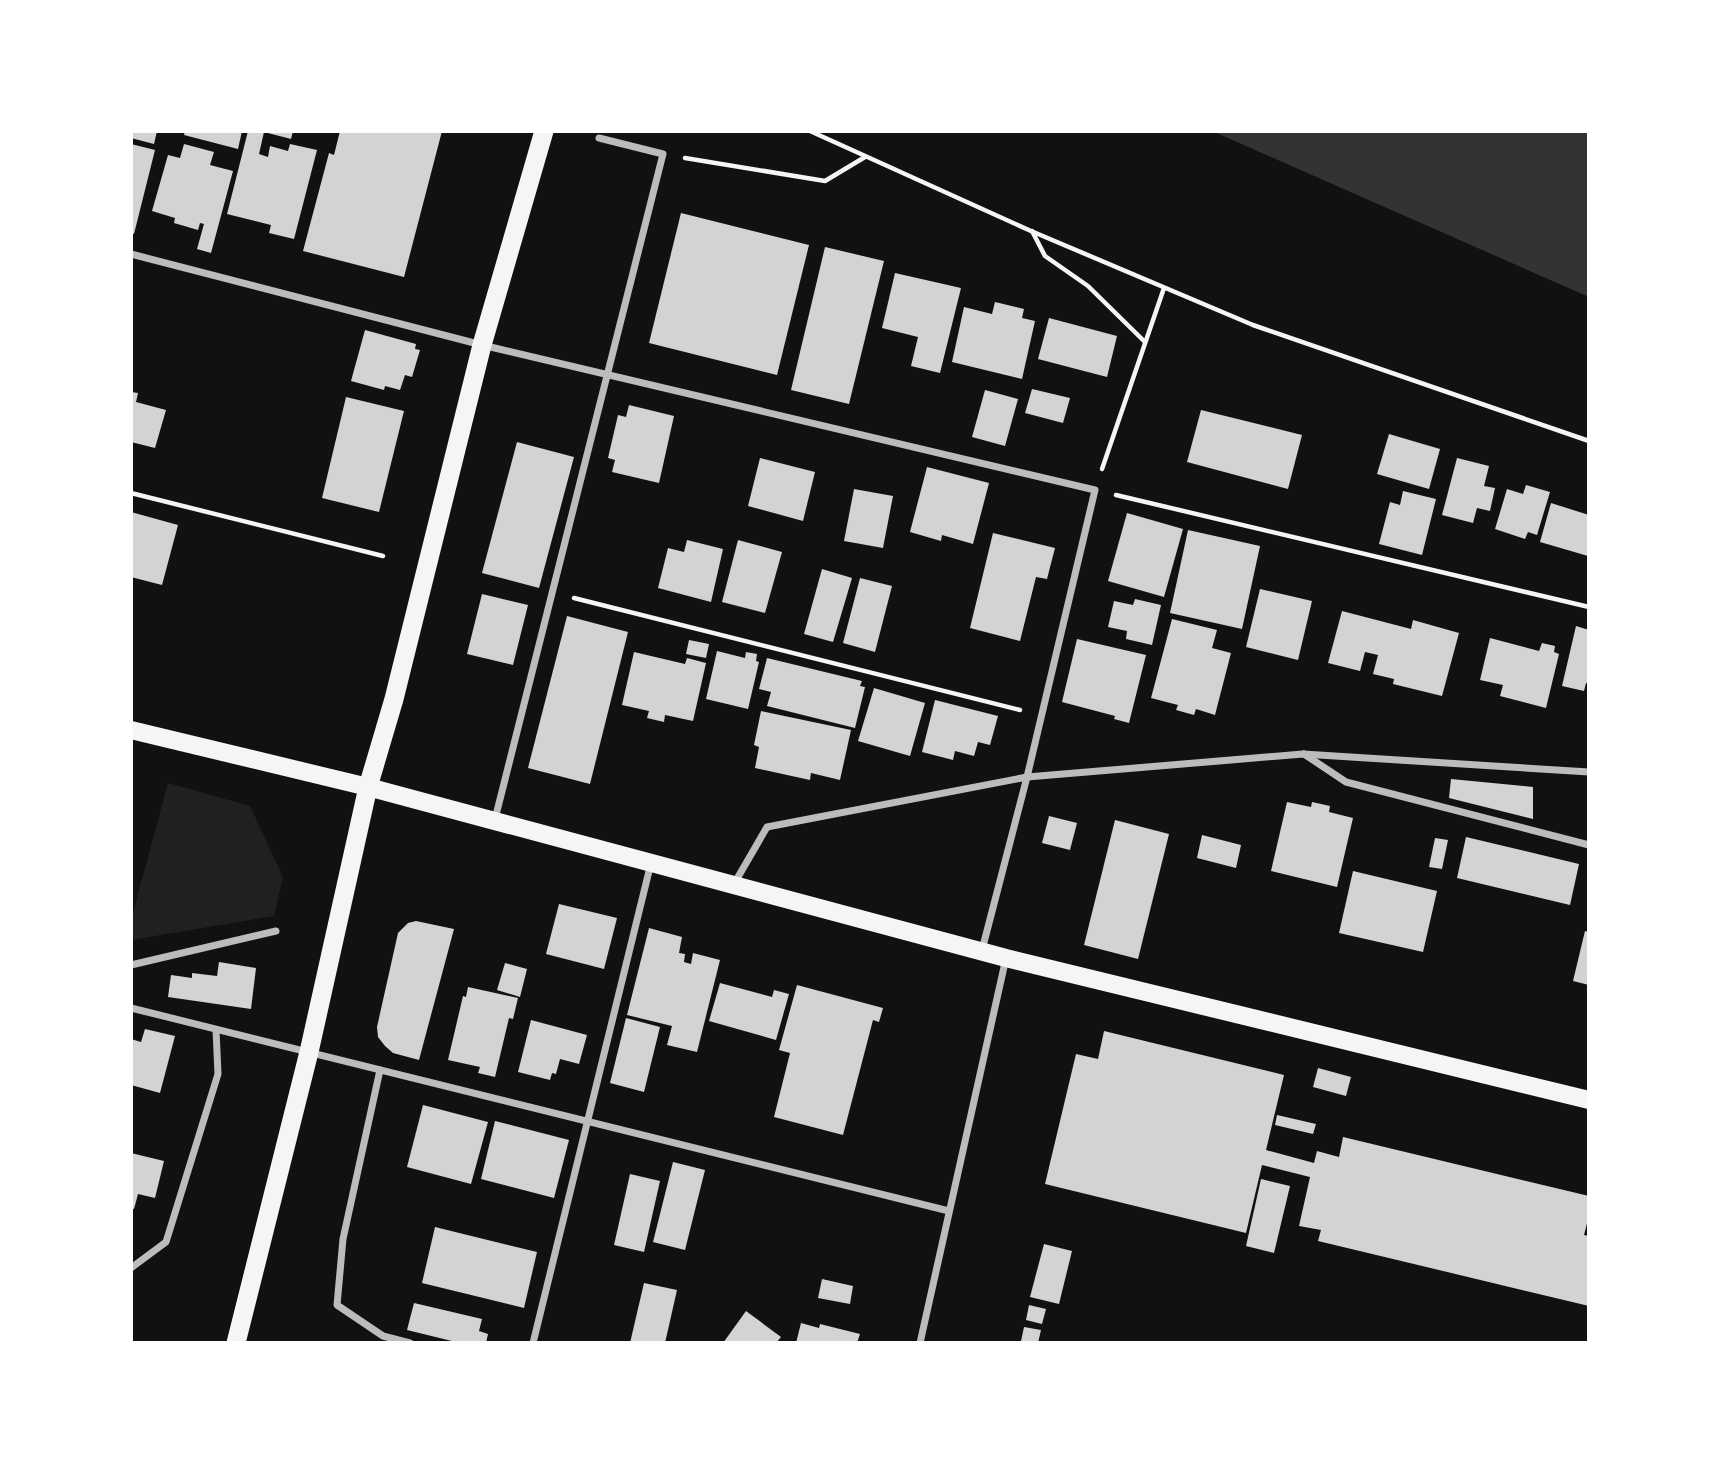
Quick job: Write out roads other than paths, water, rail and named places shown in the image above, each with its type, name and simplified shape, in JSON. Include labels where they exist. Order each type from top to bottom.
[{"type":"highway","points":[[236,1343],[309,1052],[368,787],[394,699],[482,345],[544,131]]},
{"type":"main road","points":[[131,730],[368,787],[1006,958],[1589,1100]]},
{"type":"street","points":[[494,821],[663,154],[599,138]]},
{"type":"street","points":[[131,254],[482,345],[1095,490],[1027,776],[982,950]]},
{"type":"street","points":[[1303,754],[1346,782],[1589,845]]},
{"type":"street","points":[[733,884],[767,827],[1027,776],[1303,754],[1589,772]]},
{"type":"street","points":[[533,1343],[651,862]]},
{"type":"street","points":[[131,965],[276,931]]},
{"type":"street","points":[[920,1343],[1006,958]]},
{"type":"street","points":[[131,1007],[949,1211]]},
{"type":"street","points":[[131,1268],[166,1242],[218,1074],[216,1030]]},
{"type":"street","points":[[380,1070],[343,1239],[337,1305],[383,1336],[410,1343]]}]
